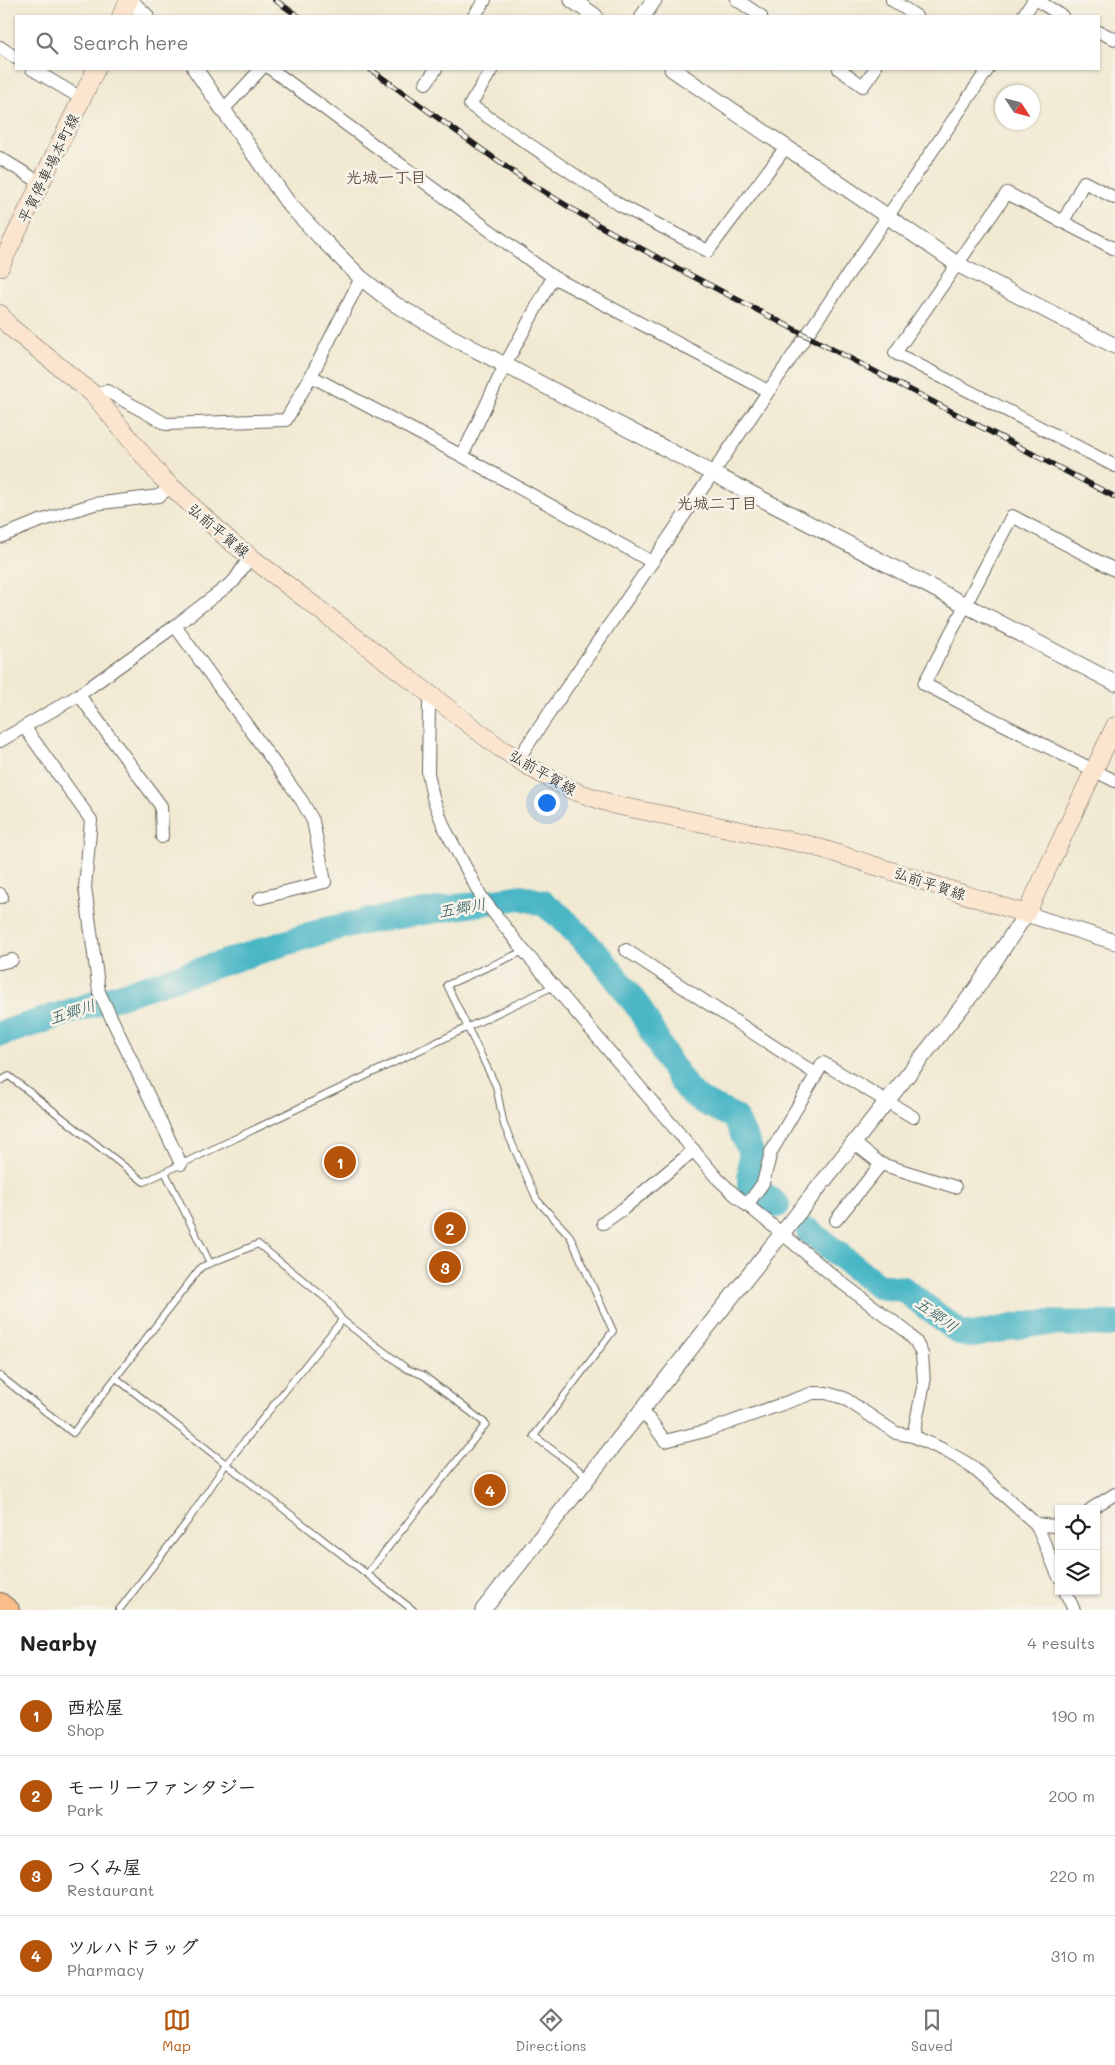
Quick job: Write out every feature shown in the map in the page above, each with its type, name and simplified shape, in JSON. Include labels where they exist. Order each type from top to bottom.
[{"type":"main road","points":[[122,15],[129,0]]},
{"type":"main road","name":"平賀停車場本町線","points":[[0,267],[96,70]]},
{"type":"main road","name":"弘前平賀線","points":[[0,314],[9,326],[93,394],[170,487],[231,542],[518,759],[557,783],[592,798],[635,810],[810,845],[1026,914]]},
{"type":"main road","points":[[1026,914],[1115,726]]},
{"type":"main road","points":[[0,1603],[9,1610]]},
{"type":"street","points":[[129,0],[145,15]]},
{"type":"street","points":[[475,15],[485,0]]},
{"type":"street","points":[[572,0],[594,15]]},
{"type":"street","points":[[643,15],[654,0]]},
{"type":"street","points":[[737,0],[760,15]]},
{"type":"street","points":[[892,0],[912,15]]},
{"type":"street","points":[[1024,15],[1035,0],[1060,15]]},
{"type":"street","points":[[1100,32],[1115,39]]},
{"type":"street","points":[[0,47],[15,57]]},
{"type":"street","points":[[34,70],[82,98]]},
{"type":"street","points":[[196,70],[288,203],[361,278],[393,303],[453,338],[1115,683]]},
{"type":"street","points":[[223,110],[260,70]]},
{"type":"street","points":[[272,70],[553,277],[768,391]]},
{"type":"street","points":[[426,83],[435,70]]},
{"type":"street","points":[[491,70],[470,105],[620,205],[708,251],[786,147]]},
{"type":"street","points":[[673,70],[957,264],[1115,346]]},
{"type":"street","points":[[840,70],[864,86],[874,70]]},
{"type":"street","points":[[518,759],[987,70]]},
{"type":"street","points":[[0,158],[41,183]]},
{"type":"street","points":[[1063,222],[1084,182],[1115,198]]},
{"type":"street","points":[[1115,249],[1007,193],[895,353],[1115,466]]},
{"type":"street","points":[[462,456],[505,365],[553,277]]},
{"type":"street","points":[[93,394],[107,391],[166,424],[286,420],[311,376],[361,278]]},
{"type":"street","points":[[311,376],[462,456],[652,562]]},
{"type":"street","points":[[0,537],[37,522],[94,504],[159,496],[170,487]]},
{"type":"street","points":[[1115,570],[1012,516],[924,684],[1115,781]]},
{"type":"street","points":[[0,741],[80,695],[175,626],[234,581],[250,556]]},
{"type":"street","points":[[175,626],[302,801],[312,821],[325,882],[260,898]]},
{"type":"street","points":[[80,695],[161,806],[162,837]]},
{"type":"street","points":[[433,696],[429,704],[428,773],[433,798],[444,827],[482,898],[492,913],[717,1178],[750,1201],[782,1234],[842,1283],[906,1331],[916,1342],[922,1354],[924,1383],[913,1436]]},
{"type":"street","points":[[25,728],[91,820],[85,887],[99,992],[181,1164]]},
{"type":"street","points":[[483,1610],[888,1102],[976,989],[1026,914],[1115,942]]},
{"type":"street","points":[[626,950],[816,1074]]},
{"type":"street","points":[[750,1201],[763,1183],[771,1152],[823,1063],[913,1117]]},
{"type":"street","points":[[854,1143],[881,1164],[954,1187]]},
{"type":"street","points":[[603,1223],[623,1209],[694,1150]]},
{"type":"street","points":[[836,1220],[881,1164]]},
{"type":"street","points":[[640,1413],[650,1420],[665,1441],[709,1430],[813,1393],[826,1393],[844,1398],[896,1433],[913,1436],[944,1450],[970,1465],[1036,1524],[1055,1568]]},
{"type":"street","points":[[1098,1505],[1115,1494]]},
{"type":"street","points":[[1036,1524],[1055,1525]]},
{"type":"street","points":[[1067,1595],[1074,1610]]},
{"type":"lane","points":[[524,951],[447,986],[496,1086],[504,1125],[537,1200],[570,1236],[613,1331],[534,1436],[589,1478]]},
{"type":"lane","points":[[0,1080],[9,1076],[144,1182],[554,986]]},
{"type":"lane","points":[[166,1172],[210,1263]]},
{"type":"lane","points":[[0,1376],[73,1433],[201,1267],[258,1244],[329,1301],[342,1320],[407,1369],[423,1375],[486,1424],[367,1574]]},
{"type":"lane","points":[[119,1610],[187,1522],[226,1464],[342,1320]]},
{"type":"lane","points":[[116,1378],[413,1610]]},
{"type":"waterway","name":"五郷川","points":[[0,1034],[326,930],[373,920],[521,897],[543,903],[561,917],[600,957],[639,1008],[667,1059],[687,1089],[701,1101],[735,1117],[751,1152],[750,1185],[777,1205]]},
{"type":"waterway","name":"五郷川","points":[[809,1231],[878,1286],[903,1289],[959,1332],[973,1335],[1033,1323],[1115,1324]]},
{"type":"railway","points":[[275,0],[297,15]]},
{"type":"railway","points":[[371,70],[520,177],[600,226],[1115,497]]},
{"type":"place","name":"西松屋","points":[[340,1162]]},
{"type":"place","name":"モーリーファンタジー","points":[[450,1228]]},
{"type":"place","name":"つくみ屋","points":[[445,1267]]},
{"type":"place","name":"ツルハドラッグ","points":[[490,1490]]},
{"type":"district","name":"光城一丁目","points":[[386,176]]},
{"type":"district","name":"光城二丁目","points":[[717,502]]}]
